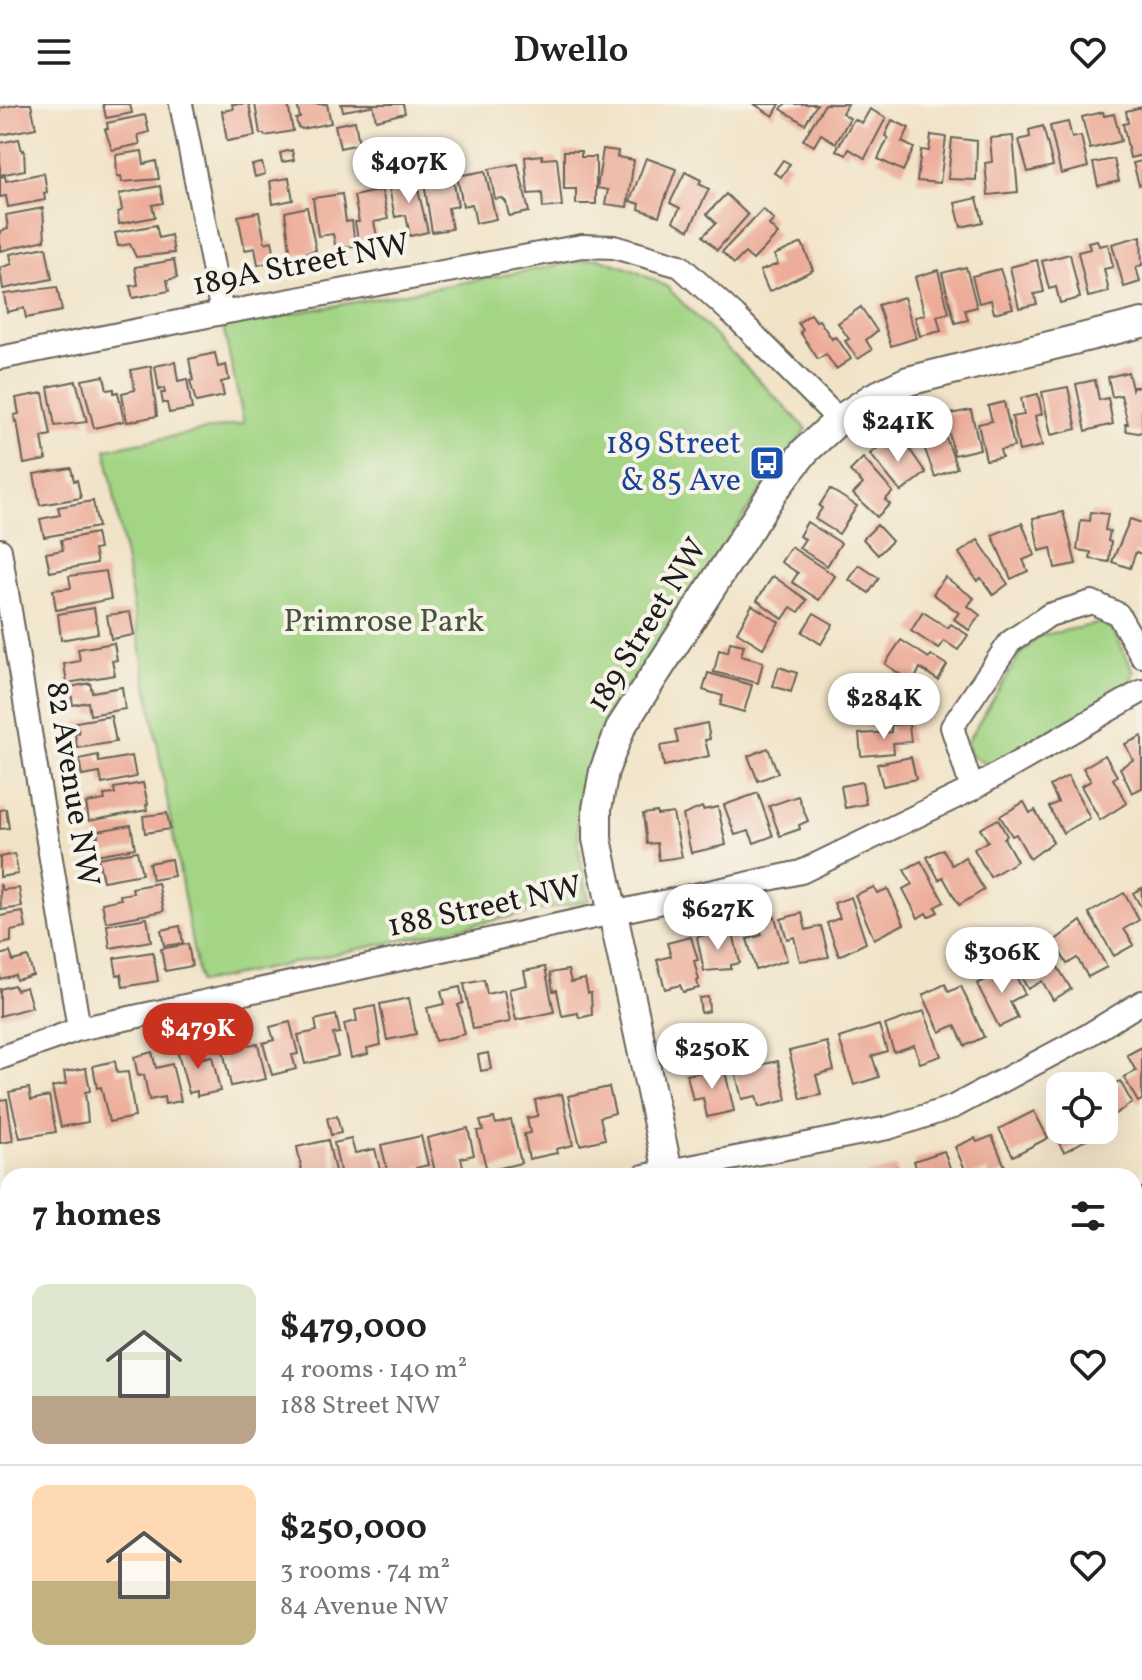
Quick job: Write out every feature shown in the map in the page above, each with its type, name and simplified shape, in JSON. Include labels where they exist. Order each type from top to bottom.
[{"type":"street","points":[[181,104],[222,313]]},
{"type":"street","name":"189A Street NW","points":[[0,358],[582,246],[614,247],[680,266],[839,420]]},
{"type":"street","name":"189 Street NW","points":[[660,1168],[597,839],[597,809],[604,771],[621,727],[775,489],[805,451],[839,420],[872,398],[908,381],[1142,323]]},
{"type":"street","name":"82 Avenue NW","points":[[0,550],[79,1029]]},
{"type":"street","points":[[972,789],[952,727],[1010,642],[1049,615],[1092,602],[1118,614],[1142,656]]},
{"type":"street","name":"188 Street NW","points":[[0,1058],[79,1029],[801,872],[972,789],[1142,691]]},
{"type":"street","points":[[691,1168],[888,1128],[953,1107],[1085,1037],[1142,1002]]},
{"type":"green space","name":"Primrose Park","points":[[598,258],[666,286],[807,429],[647,658],[602,735],[583,785],[578,814],[580,857],[589,900],[199,983],[106,449],[244,423],[223,326]]},
{"type":"green space","points":[[1101,623],[1114,632],[1134,672],[1125,692],[989,766],[970,755],[967,742],[1019,656],[1039,636]]},
{"type":"building","points":[[31,104],[36,128],[0,135],[0,108]]},
{"type":"building","points":[[103,104],[130,104],[132,113],[106,118]]},
{"type":"building","points":[[232,104],[249,104],[255,136],[227,141],[222,111],[233,109]]},
{"type":"building","points":[[255,104],[288,104],[293,131],[265,136],[260,134]]},
{"type":"building","points":[[297,104],[327,104],[331,123],[302,129],[298,127]]},
{"type":"building","points":[[341,104],[371,104],[371,106],[343,111]]},
{"type":"building","points":[[373,104],[403,104],[405,113],[376,120]]},
{"type":"building","points":[[754,104],[780,104],[773,116]]},
{"type":"building","points":[[785,104],[817,104],[805,124],[781,109]]},
{"type":"building","points":[[825,104],[848,104],[842,113],[850,118],[836,143],[821,134],[814,146],[803,140]]},
{"type":"building","points":[[1142,107],[1142,155],[1130,158],[1123,124],[1128,123],[1126,111]]},
{"type":"building","points":[[870,109],[886,118],[865,158],[849,149],[846,155],[836,150],[854,119],[862,123]]},
{"type":"building","points":[[1103,112],[1104,116],[1114,114],[1121,141],[1090,149],[1082,117]]},
{"type":"building","points":[[145,115],[149,132],[138,135],[140,144],[112,150],[105,129],[108,129],[107,123]]},
{"type":"building","points":[[892,120],[909,128],[902,142],[914,148],[903,171],[878,159]]},
{"type":"building","points":[[355,121],[359,144],[340,148],[335,125]]},
{"type":"building","points":[[1068,122],[1072,138],[1081,136],[1088,167],[1061,174],[1050,126]]},
{"type":"building","points":[[1043,126],[1053,166],[1028,172],[1019,140],[1030,137],[1029,130]]},
{"type":"building","points":[[931,135],[946,137],[940,183],[917,181],[921,150],[929,151]]},
{"type":"building","points":[[1013,136],[1018,192],[988,195],[985,163],[992,162],[990,138]]},
{"type":"building","points":[[952,138],[977,141],[976,180],[948,179]]},
{"type":"building","points":[[19,139],[24,150],[25,170],[0,175],[0,143]]},
{"type":"building","points":[[603,149],[618,151],[617,157],[634,160],[627,207],[605,204],[608,190],[597,188]]},
{"type":"building","points":[[292,150],[294,160],[282,162],[280,153]]},
{"type":"building","points":[[142,151],[144,164],[156,161],[159,179],[122,182],[121,176],[117,177],[116,155]]},
{"type":"building","points":[[564,151],[581,151],[581,157],[596,157],[596,204],[576,204],[576,189],[564,189]]},
{"type":"building","points":[[542,155],[542,159],[557,158],[562,206],[543,208],[542,193],[528,194],[525,157]]},
{"type":"building","points":[[646,158],[676,169],[659,216],[639,209],[640,204],[630,201]]},
{"type":"building","points":[[1114,159],[1119,181],[1098,186],[1093,163]]},
{"type":"building","points":[[783,160],[790,164],[781,177],[774,173]]},
{"type":"building","points":[[1142,161],[1142,184],[1139,185],[1133,163]]},
{"type":"building","points":[[262,163],[265,174],[255,177],[252,165]]},
{"type":"building","points":[[518,164],[529,212],[509,216],[506,202],[502,198],[495,199],[489,169]]},
{"type":"building","points":[[485,171],[496,219],[476,223],[472,204],[463,206],[457,176]]},
{"type":"building","points":[[685,172],[701,180],[699,184],[709,189],[689,230],[673,221],[680,208],[670,203]]},
{"type":"building","points":[[44,173],[45,200],[8,207],[6,196],[0,197],[0,177],[5,176],[6,181]]},
{"type":"building","points":[[415,177],[428,232],[410,236],[406,215],[395,217],[388,183]]},
{"type":"building","points":[[289,178],[293,200],[273,204],[270,181]]},
{"type":"building","points":[[453,178],[458,206],[448,208],[452,229],[432,232],[424,183]]},
{"type":"building","points":[[160,186],[163,203],[152,205],[155,217],[119,224],[118,213],[122,210],[119,194]]},
{"type":"building","points":[[382,190],[388,219],[374,222],[378,241],[359,245],[354,196]]},
{"type":"building","points":[[342,194],[346,222],[352,221],[355,246],[336,249],[333,234],[318,236],[313,198]]},
{"type":"building","points":[[726,194],[748,215],[717,250],[703,236],[716,223],[707,214]]},
{"type":"building","points":[[977,198],[983,222],[961,227],[955,203]]},
{"type":"building","points":[[307,207],[316,250],[291,257],[285,212]]},
{"type":"building","points":[[43,208],[45,240],[0,251],[0,231],[8,229],[6,215]]},
{"type":"building","points":[[763,209],[774,220],[769,225],[778,234],[753,260],[745,253],[734,264],[722,252]]},
{"type":"building","points":[[259,212],[265,243],[272,241],[276,261],[258,265],[255,248],[245,250],[238,216]]},
{"type":"building","points":[[156,225],[159,238],[171,235],[174,253],[136,257],[130,244],[118,246],[115,233]]},
{"type":"building","points":[[1141,236],[1142,265],[1136,267],[1140,282],[1124,287],[1112,244]]},
{"type":"building","points":[[1097,240],[1099,246],[1108,244],[1113,267],[1104,269],[1109,292],[1088,297],[1078,252],[1090,249],[1088,242]]},
{"type":"building","points":[[802,243],[813,270],[769,292],[760,271],[778,264],[774,255]]},
{"type":"building","points":[[46,247],[52,279],[3,289],[0,268],[12,264],[10,254]]},
{"type":"building","points":[[1070,254],[1080,298],[1060,303],[1056,287],[1049,289],[1042,261]]},
{"type":"building","points":[[174,260],[177,278],[167,280],[169,291],[133,298],[130,286],[138,285],[135,267]]},
{"type":"building","points":[[1037,260],[1044,292],[1034,294],[1037,304],[1019,308],[1010,267]]},
{"type":"building","points":[[966,267],[977,307],[965,310],[968,320],[955,323],[942,273]]},
{"type":"building","points":[[1000,269],[1013,308],[994,313],[991,300],[979,303],[972,276]]},
{"type":"building","points":[[938,270],[949,313],[937,316],[941,331],[920,336],[915,317],[925,315],[915,277]]},
{"type":"building","points":[[57,287],[62,311],[26,318],[24,308],[7,312],[4,294]]},
{"type":"building","points":[[904,297],[916,338],[891,346],[878,305]]},
{"type":"building","points":[[861,307],[877,331],[866,340],[872,350],[858,359],[845,341],[849,339],[838,323]]},
{"type":"building","points":[[811,314],[832,339],[835,337],[839,341],[851,359],[836,369],[826,354],[818,359],[800,332],[803,330],[798,323]]},
{"type":"building","points":[[215,353],[218,367],[226,365],[229,380],[221,382],[224,396],[196,402],[190,381],[193,380],[189,359]]},
{"type":"building","points":[[175,362],[178,381],[187,379],[192,409],[169,413],[161,393],[165,393],[164,388],[159,390],[155,366]]},
{"type":"building","points":[[151,366],[157,416],[127,422],[122,393],[135,390],[131,370]]},
{"type":"building","points":[[1128,372],[1132,389],[1142,387],[1142,432],[1138,433],[1126,431],[1125,424],[1128,424],[1121,395],[1112,397],[1108,377]]},
{"type":"building","points":[[104,376],[107,390],[118,392],[124,421],[94,428],[82,380]]},
{"type":"building","points":[[1095,380],[1099,400],[1108,398],[1113,424],[1086,431],[1076,384]]},
{"type":"building","points":[[76,381],[87,422],[55,426],[48,387]]},
{"type":"building","points":[[1068,387],[1077,429],[1051,435],[1042,392]]},
{"type":"building","points":[[43,393],[51,435],[42,437],[46,460],[24,464],[14,415],[19,414],[16,398]]},
{"type":"building","points":[[1038,394],[1042,414],[1035,416],[1042,446],[1019,451],[1012,417],[1024,415],[1021,398]]},
{"type":"building","points":[[1004,402],[1014,447],[1000,450],[1002,457],[986,460],[978,424],[992,421],[988,406]]},
{"type":"building","points":[[971,410],[980,449],[954,455],[945,415]]},
{"type":"building","points":[[929,421],[936,438],[945,435],[957,468],[935,477],[923,444],[920,446],[913,428]]},
{"type":"building","points":[[887,440],[892,445],[899,440],[908,447],[926,473],[901,492],[870,454]]},
{"type":"building","points":[[863,458],[893,492],[885,500],[890,504],[877,517],[853,494],[863,484],[850,471]]},
{"type":"building","points":[[71,468],[81,498],[40,505],[34,474]]},
{"type":"building","points":[[830,489],[857,506],[839,534],[815,519]]},
{"type":"building","points":[[93,501],[98,527],[44,537],[40,519],[60,515],[58,507]]},
{"type":"building","points":[[1063,512],[1076,564],[1055,568],[1051,548],[1039,551],[1033,518]]},
{"type":"building","points":[[1091,512],[1108,514],[1105,530],[1110,531],[1109,562],[1090,559],[1091,552],[1077,550],[1081,520],[1090,521]]},
{"type":"building","points":[[1130,519],[1142,523],[1142,554],[1136,552],[1130,568],[1112,562]]},
{"type":"building","points":[[807,522],[841,543],[827,566],[799,548],[805,539],[799,536]]},
{"type":"building","points":[[1022,523],[1035,555],[1023,560],[1028,571],[1011,579],[992,535]]},
{"type":"building","points":[[877,525],[892,541],[878,555],[863,539]]},
{"type":"building","points":[[96,533],[99,549],[94,550],[97,563],[50,572],[46,553],[63,550],[61,540]]},
{"type":"building","points":[[978,540],[1008,584],[993,595],[981,578],[977,581],[959,553]]},
{"type":"building","points":[[791,547],[835,576],[819,600],[792,582],[798,573],[781,562]]},
{"type":"building","points":[[859,565],[879,578],[869,593],[849,580]]},
{"type":"building","points":[[106,571],[111,599],[56,610],[53,590],[71,588],[69,576]]},
{"type":"building","points":[[773,576],[807,600],[799,612],[791,607],[783,619],[757,600]]},
{"type":"building","points":[[945,577],[974,598],[968,606],[980,615],[969,630],[954,619],[959,613],[933,594]]},
{"type":"building","points":[[752,605],[779,622],[763,648],[737,632]]},
{"type":"building","points":[[94,608],[98,633],[61,640],[58,614]]},
{"type":"building","points":[[130,612],[134,635],[111,639],[107,615]]},
{"type":"building","points":[[923,612],[948,628],[951,624],[968,635],[958,650],[944,641],[939,649],[911,631]]},
{"type":"building","points":[[814,613],[833,624],[821,644],[802,632]]},
{"type":"building","points":[[901,640],[929,658],[931,655],[947,665],[938,680],[920,668],[913,683],[885,664]]},
{"type":"building","points":[[730,642],[744,645],[741,656],[763,662],[758,683],[714,672],[719,650],[728,652]]},
{"type":"building","points":[[114,643],[117,660],[112,661],[115,675],[67,683],[64,664],[80,661],[78,649]]},
{"type":"building","points":[[779,667],[797,673],[791,692],[773,686]]},
{"type":"building","points":[[708,673],[752,685],[744,712],[720,705],[723,696],[703,690]]},
{"type":"building","points":[[873,677],[908,691],[909,687],[924,693],[917,709],[903,703],[899,714],[864,700]]},
{"type":"building","points":[[90,683],[92,692],[122,687],[125,709],[90,715],[88,702],[73,705],[70,687]]},
{"type":"building","points":[[111,716],[116,742],[77,748],[75,733],[79,733],[76,722]]},
{"type":"building","points":[[707,723],[710,739],[705,740],[709,756],[664,766],[660,746],[678,743],[675,730]]},
{"type":"building","points":[[909,724],[911,742],[893,743],[894,753],[861,756],[859,734],[891,732],[891,725]]},
{"type":"building","points":[[1142,736],[1142,788],[1132,793],[1120,768],[1133,760],[1125,744]]},
{"type":"building","points":[[768,748],[778,773],[758,781],[748,756]]},
{"type":"building","points":[[98,755],[99,762],[132,756],[136,777],[102,784],[100,773],[82,776],[79,759]]},
{"type":"building","points":[[1105,755],[1117,776],[1113,779],[1127,803],[1100,820],[1081,786],[1091,781],[1083,768]]},
{"type":"building","points":[[911,757],[916,779],[883,786],[877,764]]},
{"type":"building","points":[[1068,776],[1090,818],[1063,833],[1049,807],[1058,802],[1050,786]]},
{"type":"building","points":[[862,782],[866,804],[845,808],[841,786]]},
{"type":"building","points":[[143,783],[147,810],[89,821],[86,803],[105,800],[104,795],[115,794],[114,788]]},
{"type":"building","points":[[758,793],[773,836],[754,843],[749,831],[735,835],[724,805]]},
{"type":"building","points":[[798,796],[808,821],[799,825],[800,829],[780,836],[769,806]]},
{"type":"building","points":[[1024,802],[1030,813],[1035,810],[1053,842],[1030,859],[1016,834],[1012,836],[1000,816]]},
{"type":"building","points":[[702,807],[703,810],[718,807],[726,845],[691,853],[683,815]]},
{"type":"building","points":[[6,809],[9,828],[0,829],[0,810]]},
{"type":"building","points":[[657,812],[657,815],[673,813],[682,857],[659,860],[657,843],[647,844],[643,814]]},
{"type":"building","points":[[167,813],[170,829],[145,833],[143,816]]},
{"type":"building","points":[[998,819],[1017,861],[990,877],[974,849],[988,841],[980,829]]},
{"type":"building","points":[[131,825],[135,848],[96,855],[93,837],[98,837],[97,831]]},
{"type":"building","points":[[943,849],[952,865],[965,857],[984,890],[959,905],[943,877],[939,880],[927,857]]},
{"type":"building","points":[[137,851],[142,874],[103,881],[98,858]]},
{"type":"building","points":[[15,854],[18,874],[0,877],[0,857]]},
{"type":"building","points":[[171,859],[174,876],[152,880],[149,863]]},
{"type":"building","points":[[921,861],[944,902],[935,907],[938,912],[928,917],[926,913],[918,918],[903,889],[912,884],[904,870]]},
{"type":"building","points":[[158,883],[164,911],[106,922],[102,903],[133,893],[132,888]]},
{"type":"building","points":[[0,884],[3,890],[19,888],[22,907],[1,910]]},
{"type":"building","points":[[874,887],[877,893],[888,889],[904,924],[874,939],[855,895]]},
{"type":"building","points":[[1142,888],[1142,909],[1133,893]]},
{"type":"building","points":[[1124,893],[1139,920],[1124,929],[1134,945],[1114,956],[1089,913]]},
{"type":"building","points":[[851,897],[866,943],[839,956],[827,923],[840,918],[834,903]]},
{"type":"building","points":[[23,912],[26,928],[11,931],[11,942],[0,944],[0,916]]},
{"type":"building","points":[[802,913],[806,930],[821,926],[829,957],[800,961],[794,937],[787,939],[781,919]]},
{"type":"building","points":[[775,917],[787,960],[756,970],[747,939],[762,935],[758,922]]},
{"type":"building","points":[[147,918],[151,941],[110,948],[107,925]]},
{"type":"building","points":[[1081,921],[1107,967],[1088,977],[1077,958],[1067,964],[1054,941]]},
{"type":"building","points":[[180,926],[183,943],[164,946],[161,930]]},
{"type":"building","points":[[717,932],[717,936],[733,933],[740,963],[731,965],[731,969],[704,971],[697,937]]},
{"type":"building","points":[[1039,936],[1071,989],[1053,1000],[1042,981],[1028,989],[1013,963],[1026,956],[1021,947]]},
{"type":"building","points":[[691,937],[698,960],[694,961],[699,988],[683,992],[680,985],[665,989],[657,960],[671,956],[667,943]]},
{"type":"building","points":[[188,944],[192,966],[165,971],[161,949]]},
{"type":"building","points":[[10,952],[13,961],[28,957],[33,975],[16,980],[15,975],[0,979],[0,955]]},
{"type":"building","points":[[153,952],[158,981],[123,987],[114,958]]},
{"type":"building","points":[[545,967],[554,1012],[516,1020],[509,989],[527,985],[524,971]]},
{"type":"building","points":[[1011,967],[1025,994],[1010,1002],[1018,1018],[999,1027],[977,984]]},
{"type":"building","points":[[568,970],[571,982],[585,979],[588,993],[591,993],[592,1015],[579,1018],[578,1013],[562,1016],[550,973]]},
{"type":"building","points":[[484,980],[487,994],[504,990],[510,1022],[473,1029],[464,984]]},
{"type":"building","points":[[945,984],[949,992],[961,986],[984,1037],[965,1046],[955,1025],[940,1032],[923,995]]},
{"type":"building","points":[[14,985],[16,990],[26,987],[32,1007],[0,1016],[0,989]]},
{"type":"building","points":[[460,987],[463,1003],[458,1005],[465,1034],[435,1041],[427,1008],[444,1004],[441,991]]},
{"type":"building","points":[[708,997],[709,1011],[701,1013],[699,998]]},
{"type":"building","points":[[409,998],[416,1034],[387,1040],[380,1004]]},
{"type":"building","points":[[375,1006],[381,1045],[367,1048],[368,1054],[351,1058],[344,1024],[357,1021],[355,1010]]},
{"type":"building","points":[[924,1011],[941,1056],[920,1063],[914,1045],[894,1052],[885,1025]]},
{"type":"building","points":[[336,1015],[340,1033],[333,1034],[338,1056],[305,1064],[298,1035],[317,1031],[315,1020]]},
{"type":"building","points":[[290,1022],[298,1054],[292,1055],[296,1069],[272,1075],[263,1043],[274,1040],[270,1027]]},
{"type":"building","points":[[879,1025],[887,1051],[872,1056],[879,1077],[854,1085],[839,1038]]},
{"type":"building","points":[[239,1033],[242,1045],[258,1044],[266,1079],[231,1086],[220,1037]]},
{"type":"building","points":[[723,1036],[726,1051],[717,1053],[714,1038]]},
{"type":"building","points":[[827,1042],[834,1070],[816,1075],[821,1095],[801,1099],[789,1051]]},
{"type":"building","points":[[195,1043],[198,1059],[212,1056],[220,1091],[197,1096],[197,1091],[189,1093],[176,1047]]},
{"type":"building","points":[[1142,1047],[1142,1100],[1138,1102],[1124,1077],[1136,1071],[1127,1055]]},
{"type":"building","points":[[152,1052],[156,1068],[172,1064],[181,1101],[165,1104],[164,1097],[149,1100],[144,1075],[138,1076],[134,1057]]},
{"type":"building","points":[[488,1053],[491,1069],[481,1071],[478,1055]]},
{"type":"building","points":[[115,1061],[117,1073],[128,1072],[135,1117],[109,1122],[93,1066]]},
{"type":"building","points":[[778,1061],[787,1100],[759,1107],[756,1096],[742,1099],[735,1071]]},
{"type":"building","points":[[724,1067],[734,1111],[707,1117],[703,1098],[693,1100],[687,1075]]},
{"type":"building","points":[[86,1068],[90,1091],[85,1092],[88,1122],[61,1127],[52,1087],[66,1084],[64,1072]]},
{"type":"building","points":[[1120,1081],[1132,1103],[1118,1112],[1118,1082]]},
{"type":"building","points":[[609,1087],[615,1113],[600,1117],[605,1139],[580,1145],[568,1096]]},
{"type":"building","points":[[29,1088],[31,1100],[49,1096],[56,1132],[20,1138],[9,1092]]},
{"type":"building","points":[[562,1094],[573,1145],[556,1149],[557,1153],[529,1159],[524,1134],[530,1133],[527,1118],[538,1116],[535,1100]]},
{"type":"building","points":[[7,1099],[13,1141],[0,1143],[0,1100]]},
{"type":"building","points":[[1034,1111],[1046,1139],[1013,1156],[999,1129]]},
{"type":"building","points":[[337,1116],[341,1133],[331,1135],[327,1118]]},
{"type":"building","points":[[494,1118],[496,1124],[511,1120],[521,1163],[486,1168],[477,1131],[483,1130],[480,1121]]},
{"type":"building","points":[[468,1128],[474,1155],[461,1158],[464,1168],[434,1168],[427,1138]]},
{"type":"building","points":[[421,1136],[428,1165],[387,1168],[381,1145]]},
{"type":"building","points":[[992,1136],[1006,1168],[964,1168],[955,1147],[975,1138],[977,1142]]},
{"type":"building","points":[[351,1139],[355,1153],[375,1149],[380,1168],[339,1168],[334,1143]]},
{"type":"building","points":[[328,1140],[334,1168],[301,1168],[297,1147]]},
{"type":"building","points":[[1059,1144],[1078,1144],[1064,1152]]},
{"type":"building","points":[[944,1151],[950,1168],[916,1168],[914,1161]]},
{"type":"place","name":"189 Street & 85 Ave","points":[[767,463]]}]
